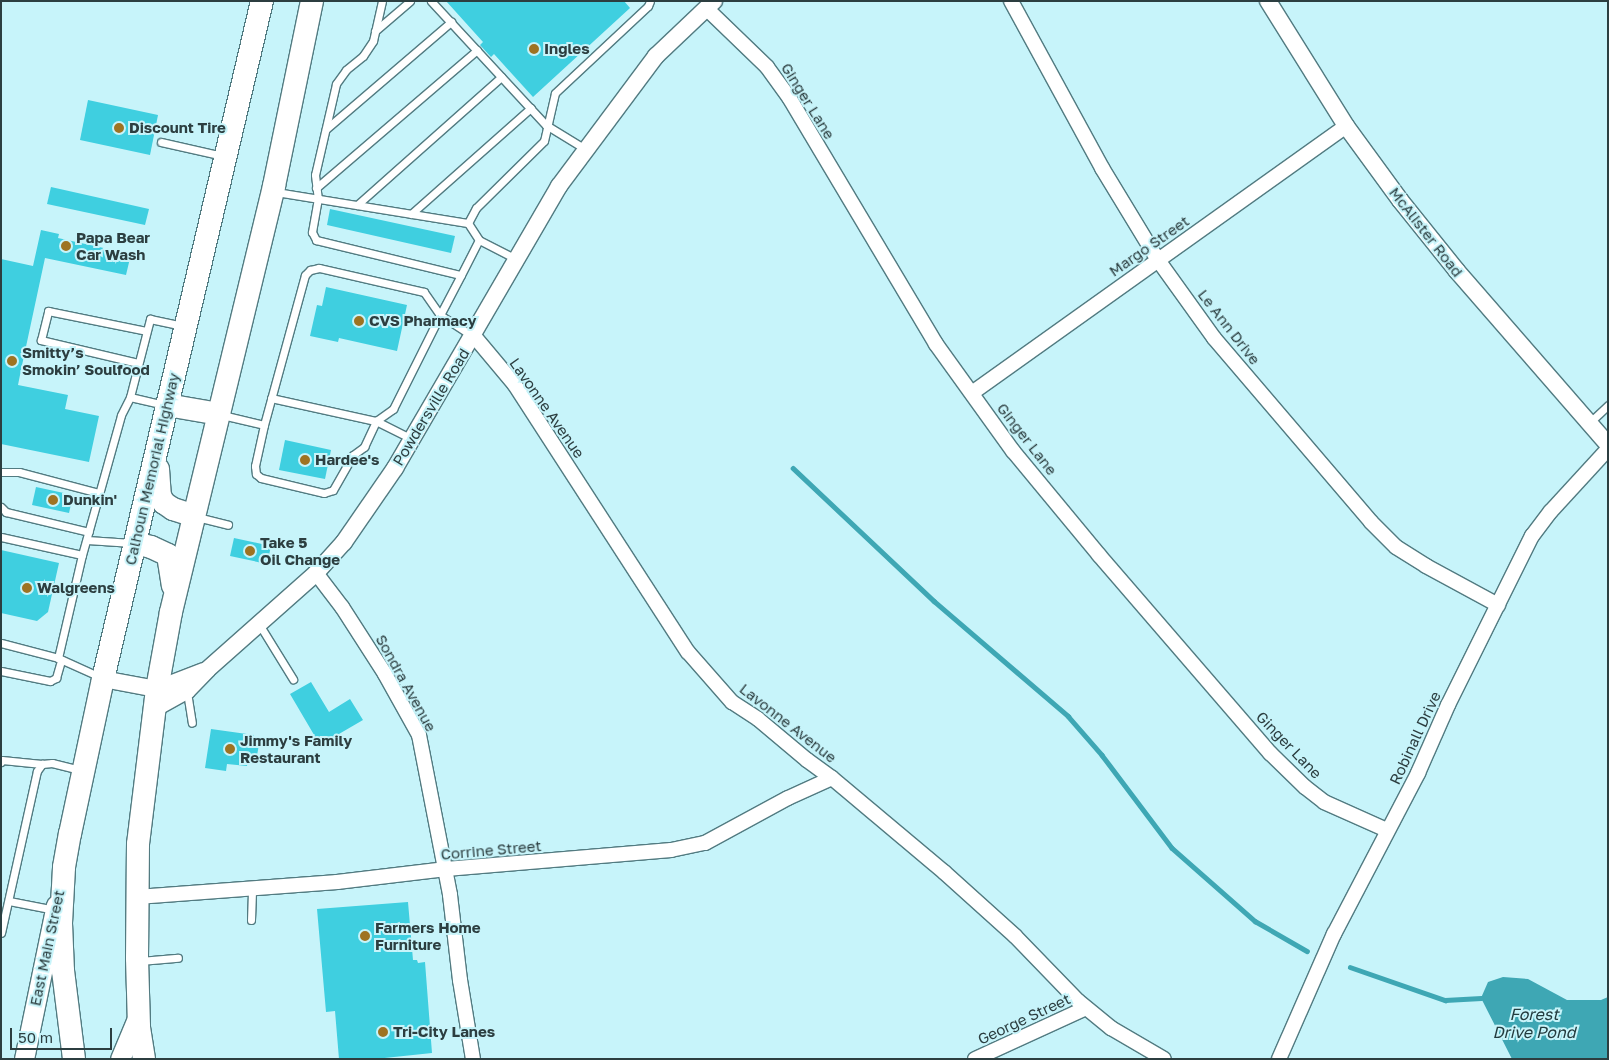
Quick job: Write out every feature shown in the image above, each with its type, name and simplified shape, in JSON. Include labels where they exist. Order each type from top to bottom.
[{"type":"highway","name":"Calhoun Memorial Highway","points":[[74,1059],[63,971],[61,923],[64,867],[102,679],[262,1]]},
{"type":"highway","points":[[144,1059],[139,1013],[137,897],[142,798],[155,699],[174,598],[273,191],[312,1]]},
{"type":"highway","points":[[167,405],[219,414]]},
{"type":"highway","points":[[157,448],[160,496],[164,503],[173,509],[194,516]]},
{"type":"highway","points":[[135,543],[151,547],[168,555],[174,598]]},
{"type":"main road","name":"East Main Street","points":[[24,1059],[64,867]]},
{"type":"main road","points":[[120,1059],[139,1013]]},
{"type":"street","name":"Le Ann Drive","points":[[1011,1],[1088,143],[1158,260],[1214,338],[1371,522],[1396,547],[1426,566],[1498,605]]},
{"type":"street","name":"McAlister Road","points":[[1268,1],[1346,126],[1400,200],[1457,271],[1608,445]]},
{"type":"street","name":"Powdersville Road","points":[[102,679],[155,699],[187,691],[208,669],[316,573],[344,542],[395,468],[474,336],[559,186],[656,56],[711,3]]},
{"type":"street","name":"Ginger Lane","points":[[711,3],[767,67],[790,100],[936,344],[1013,451],[1093,548],[1278,761],[1324,802],[1387,830]]},
{"type":"street","name":"Margo Street","points":[[972,394],[1346,126]]},
{"type":"street","name":"Lavonne Avenue","points":[[474,336],[515,385],[688,652],[732,702],[758,719],[807,760],[832,778],[1001,923],[1086,1008],[1110,1028],[1164,1059]]},
{"type":"street","name":"Robinall Drive","points":[[1279,1059],[1334,934],[1418,773],[1532,536],[1551,511],[1608,449]]},
{"type":"street","name":"Sondra Avenue","points":[[316,573],[342,607],[385,674],[419,735],[446,869],[460,980],[473,1059]]},
{"type":"street","name":"Powdersville Road","points":[[155,699],[208,669]]},
{"type":"street","name":"Corrine Street","points":[[137,897],[337,882],[446,869],[671,850],[704,843],[788,798],[832,778]]},
{"type":"street","name":"George Street","points":[[975,1059],[1086,1008]]},
{"type":"lane","points":[[382,1],[373,41],[363,56],[346,70],[336,84],[315,176],[318,198],[312,232],[316,240],[461,275]]},
{"type":"lane","points":[[375,31],[410,1]]},
{"type":"lane","points":[[431,1],[546,125],[585,149]]},
{"type":"lane","points":[[468,223],[476,208],[544,141],[554,93],[648,6],[650,1]]},
{"type":"lane","points":[[326,129],[451,22]]},
{"type":"lane","points":[[316,188],[477,50]]},
{"type":"lane","points":[[357,205],[501,76]]},
{"type":"lane","points":[[411,214],[531,108]]},
{"type":"lane","points":[[161,142],[226,156]]},
{"type":"lane","points":[[273,191],[468,223],[479,240],[516,260]]},
{"type":"lane","points":[[474,336],[440,315],[424,292],[319,268],[310,270],[305,276],[264,425],[255,466],[256,474],[261,478],[324,493],[333,490],[353,455],[364,447],[376,421],[393,409],[440,315],[479,240]]},
{"type":"lane","points":[[138,363],[41,340],[48,311],[146,330]]},
{"type":"lane","points":[[1,671],[50,681],[56,678],[82,555],[121,414],[130,397],[150,319],[186,326]]},
{"type":"lane","points":[[130,397],[167,405]]},
{"type":"lane","points":[[272,398],[376,421],[412,439]]},
{"type":"lane","points":[[1588,423],[1608,404]]},
{"type":"lane","points":[[219,414],[264,425]]},
{"type":"lane","points":[[1,472],[19,472],[99,493]]},
{"type":"lane","points":[[1,507],[6,512],[88,536],[135,543]]},
{"type":"lane","points":[[194,516],[228,525]]},
{"type":"lane","points":[[1,537],[82,555]]},
{"type":"lane","points":[[259,624],[294,680]]},
{"type":"lane","points":[[1,643],[60,659],[102,679]]},
{"type":"lane","points":[[187,691],[192,723]]},
{"type":"lane","points":[[1,762],[2,760],[42,764],[52,762],[84,771]]},
{"type":"lane","points":[[1,933],[37,771],[42,764]]},
{"type":"lane","points":[[251,920],[252,887]]},
{"type":"lane","points":[[9,901],[55,910]]},
{"type":"lane","points":[[137,961],[178,958]]},
{"type":"water","name":"Forest Drive Pond","points":[[1503,977],[1528,979],[1567,1000],[1601,1000],[1608,997],[1608,1059],[1512,1059],[1481,998],[1488,982]]},
{"type":"building","name":"Ingles","points":[[446,1],[624,1],[630,8],[533,97],[494,54],[491,57],[480,45],[483,42]]},
{"type":"building","name":"Discount Tire","points":[[88,100],[158,115],[150,155],[80,140]]},
{"type":"building","points":[[51,187],[149,209],[145,225],[47,204]]},
{"type":"building","points":[[330,209],[455,236],[451,253],[327,225]]},
{"type":"building","points":[[41,230],[59,234],[58,238],[131,254],[126,275],[45,258],[21,370],[18,385],[68,395],[65,409],[99,416],[89,462],[1,444],[1,259],[33,266]]},
{"type":"building","name":"CVS Pharmacy","points":[[326,287],[407,305],[397,351],[339,338],[338,342],[310,336],[317,305],[322,306]]},
{"type":"building","name":"Hardee's","points":[[285,440],[331,450],[325,479],[279,470]]},
{"type":"building","name":"Dunkin'","points":[[36,487],[73,495],[69,513],[32,505]]},
{"type":"building","name":"Take 5 Oil Change","points":[[234,538],[271,546],[267,564],[230,556]]},
{"type":"building","name":"Walgreens","points":[[1,550],[59,563],[48,612],[37,621],[1,613]]},
{"type":"building","points":[[311,682],[329,712],[350,699],[363,720],[320,745],[290,694]]},
{"type":"building","name":"Jimmy's Family Restaurant","points":[[211,729],[254,735],[254,738],[260,739],[256,761],[248,760],[247,766],[227,764],[226,771],[205,768]]},
{"type":"building","points":[[408,902],[413,960],[417,960],[418,963],[425,962],[432,1053],[375,1059],[339,1059],[335,1011],[326,1012],[317,909]]},
{"type":"waterway","points":[[793,468],[934,601],[1068,716],[1102,755],[1172,848],[1255,921],[1307,951]]},
{"type":"waterway","points":[[1350,967],[1445,1000],[1481,998]]},
{"type":"place","name":"Ingles","points":[[534,49]]},
{"type":"place","name":"Discount Tire","points":[[119,128]]},
{"type":"place","name":"Papa Bear Car Wash","points":[[66,246]]},
{"type":"place","name":"CVS Pharmacy","points":[[359,321]]},
{"type":"place","name":"Smitty’s Smokin’ Soulfood","points":[[12,361]]},
{"type":"place","name":"Hardee's","points":[[305,460]]},
{"type":"place","name":"Dunkin'","points":[[53,500]]},
{"type":"place","name":"Take 5 Oil Change","points":[[250,551]]},
{"type":"place","name":"Walgreens","points":[[27,588]]},
{"type":"place","name":"Jimmy's Family Restaurant","points":[[230,749]]},
{"type":"place","name":"Farmers Home Furniture","points":[[365,936]]},
{"type":"place","name":"Tri-City Lanes","points":[[383,1032]]}]
